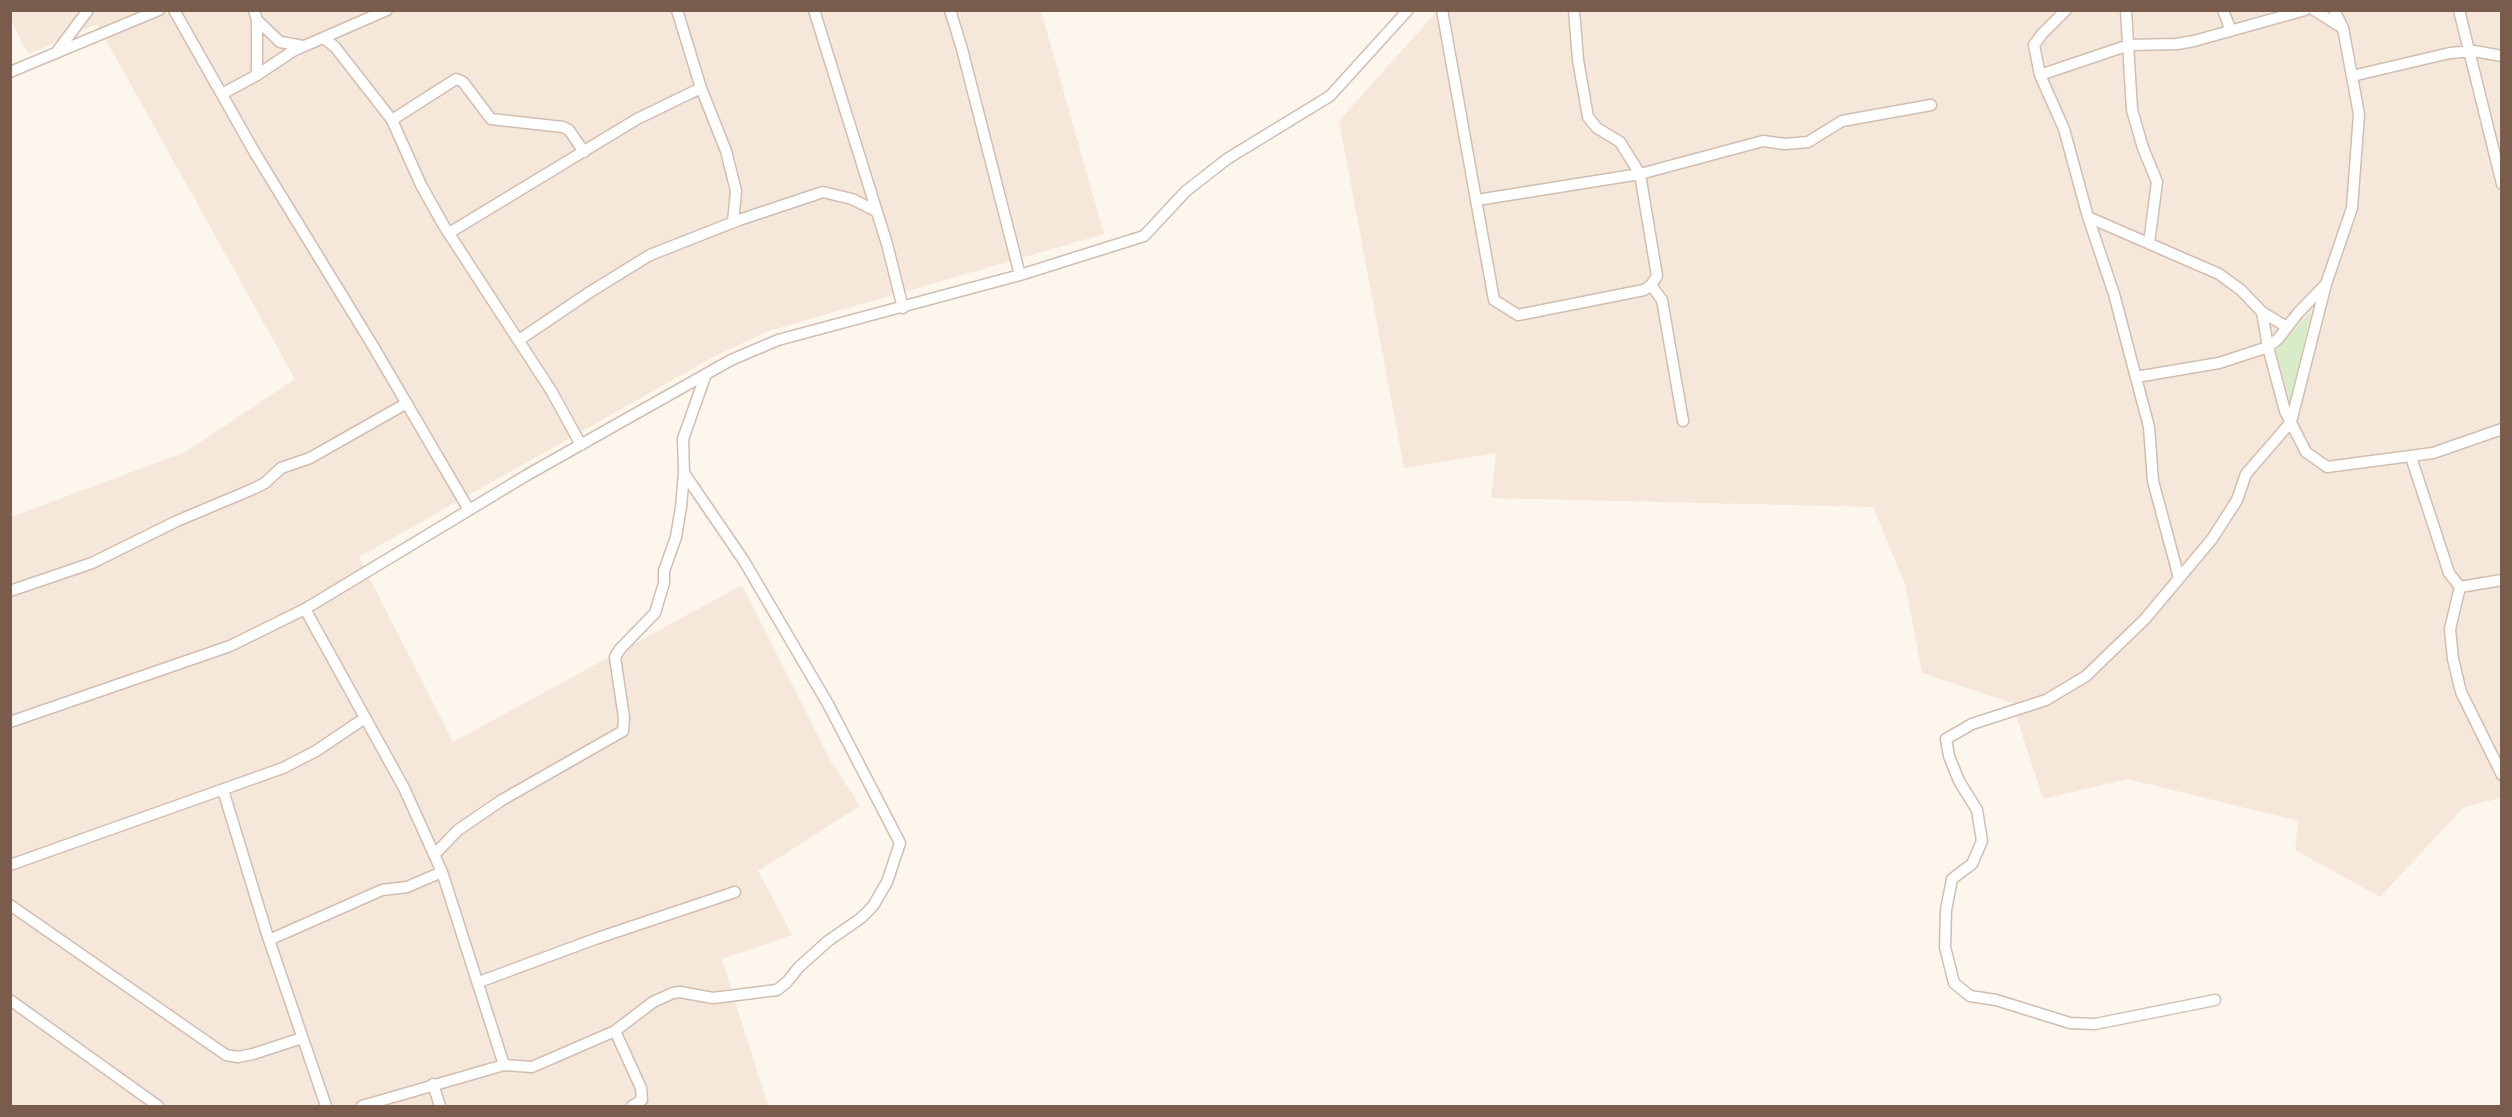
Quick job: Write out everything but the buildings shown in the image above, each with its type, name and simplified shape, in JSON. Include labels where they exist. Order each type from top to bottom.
[{"type":"street","points":[[55,54],[88,10]]},
{"type":"street","points":[[10,72],[159,10]]},
{"type":"street","points":[[174,10],[255,153],[407,403],[469,510]]},
{"type":"street","points":[[222,94],[303,46],[325,39],[387,10]]},
{"type":"street","points":[[677,10],[701,88],[726,151],[736,191],[733,222]]},
{"type":"street","points":[[814,10],[876,211],[903,308]]},
{"type":"street","points":[[950,10],[1020,275]]},
{"type":"street","points":[[10,722],[230,646],[305,609],[469,510],[731,360],[778,340],[1020,275],[1144,236],[1186,191],[1227,159],[1330,96],[1408,10]]},
{"type":"street","points":[[1442,10],[1494,300],[1518,315],[1644,290],[1657,276],[1640,174],[1620,142],[1597,128],[1588,117],[1578,60],[1574,10]]},
{"type":"street","points":[[2066,10],[2034,45],[2040,75],[2064,129],[2088,217],[2114,294],[2149,427],[2153,482],[2179,578]]},
{"type":"street","points":[[2126,10],[2132,110],[2143,148],[2157,182],[2149,243]]},
{"type":"street","points":[[2223,10],[2231,31]]},
{"type":"street","points":[[2040,75],[2129,45],[2177,44],[2305,10]]},
{"type":"street","points":[[2314,10],[2343,28]]},
{"type":"street","points":[[2215,1000],[2095,1024],[2070,1023],[1996,1000],[1970,996],[1954,983],[1944,947],[1946,910],[1952,879],[1972,864],[1982,841],[1977,810],[1959,781],[1949,756],[1946,739],[1972,724],[2046,700],[2086,676],[2145,619],[2179,578],[2218,529],[2237,500],[2246,474],[2291,422],[2326,284],[2352,208],[2359,114],[2343,28],[2334,10]]},
{"type":"street","points":[[2459,10],[2502,184]]},
{"type":"street","points":[[255,15],[257,75]]},
{"type":"street","points":[[255,15],[280,42],[303,46]]},
{"type":"street","points":[[325,39],[335,47],[392,120],[421,185],[449,233],[519,340],[581,446]]},
{"type":"street","points":[[2352,76],[2450,53],[2469,51],[2502,57]]},
{"type":"street","points":[[392,120],[445,84],[458,79],[463,81],[491,119],[564,127],[569,130],[584,152]]},
{"type":"street","points":[[449,233],[637,119],[701,88]]},
{"type":"street","points":[[1477,200],[1640,174],[1763,141],[1785,144],[1808,142],[1842,122],[1931,105]]},
{"type":"street","points":[[519,340],[650,255],[733,222],[823,192],[852,199],[876,211]]},
{"type":"street","points":[[2088,217],[2219,274],[2241,290],[2262,312],[2287,327]]},
{"type":"street","points":[[2136,377],[2219,363],[2268,347],[2278,339],[2326,284]]},
{"type":"street","points":[[1651,285],[1662,300],[1683,421]]},
{"type":"street","points":[[2262,312],[2268,347],[2285,411],[2306,452],[2327,467],[2433,453],[2502,429]]},
{"type":"street","points":[[434,855],[458,830],[502,800],[623,731],[624,718],[615,657],[655,613],[664,583],[664,571],[676,537],[684,472],[683,439],[706,374]]},
{"type":"street","points":[[10,591],[92,562],[177,521],[253,489],[265,483],[281,468],[310,458],[407,403]]},
{"type":"street","points":[[2411,457],[2449,573],[2460,587]]},
{"type":"street","points":[[362,1107],[504,1065],[532,1067],[615,1031],[653,1002],[673,993],[680,992],[713,998],[770,992],[781,987],[828,941],[861,918],[873,906],[887,882],[900,843],[828,704],[744,561],[684,472]]},
{"type":"street","points":[[2460,587],[2502,580]]},
{"type":"street","points":[[2460,587],[2450,629],[2453,659],[2461,692],[2502,775]]},
{"type":"street","points":[[305,609],[404,788],[442,872],[504,1065]]},
{"type":"street","points":[[10,865],[283,768],[316,751],[365,718]]},
{"type":"street","points":[[224,790],[269,940],[326,1107]]},
{"type":"street","points":[[269,940],[355,904],[382,890],[407,887],[442,872]]},
{"type":"street","points":[[479,982],[595,939],[735,892]]},
{"type":"street","points":[[10,905],[226,1055],[238,1057],[253,1054],[302,1038]]},
{"type":"street","points":[[10,1000],[158,1107]]},
{"type":"street","points":[[615,1031],[641,1088],[642,1100],[632,1107]]},
{"type":"street","points":[[434,1084],[440,1107]]},
{"type":"shaded area","points":[[10,11],[1041,11],[1104,234],[769,331],[717,355],[359,557],[453,742],[742,585],[830,760],[860,806],[758,871],[792,935],[722,959],[768,1106],[11,1106],[11,517],[185,452],[295,379],[97,24],[28,54],[11,21]]},
{"type":"shaded area","points":[[1437,11],[2501,11],[2501,798],[2464,807],[2380,897],[2295,850],[2298,821],[2128,779],[2043,799],[2012,703],[1922,673],[1905,584],[1873,507],[1491,498],[1496,453],[1404,468],[1339,121]]},
{"type":"green space","points":[[2311,312],[2290,402],[2276,350]]}]
